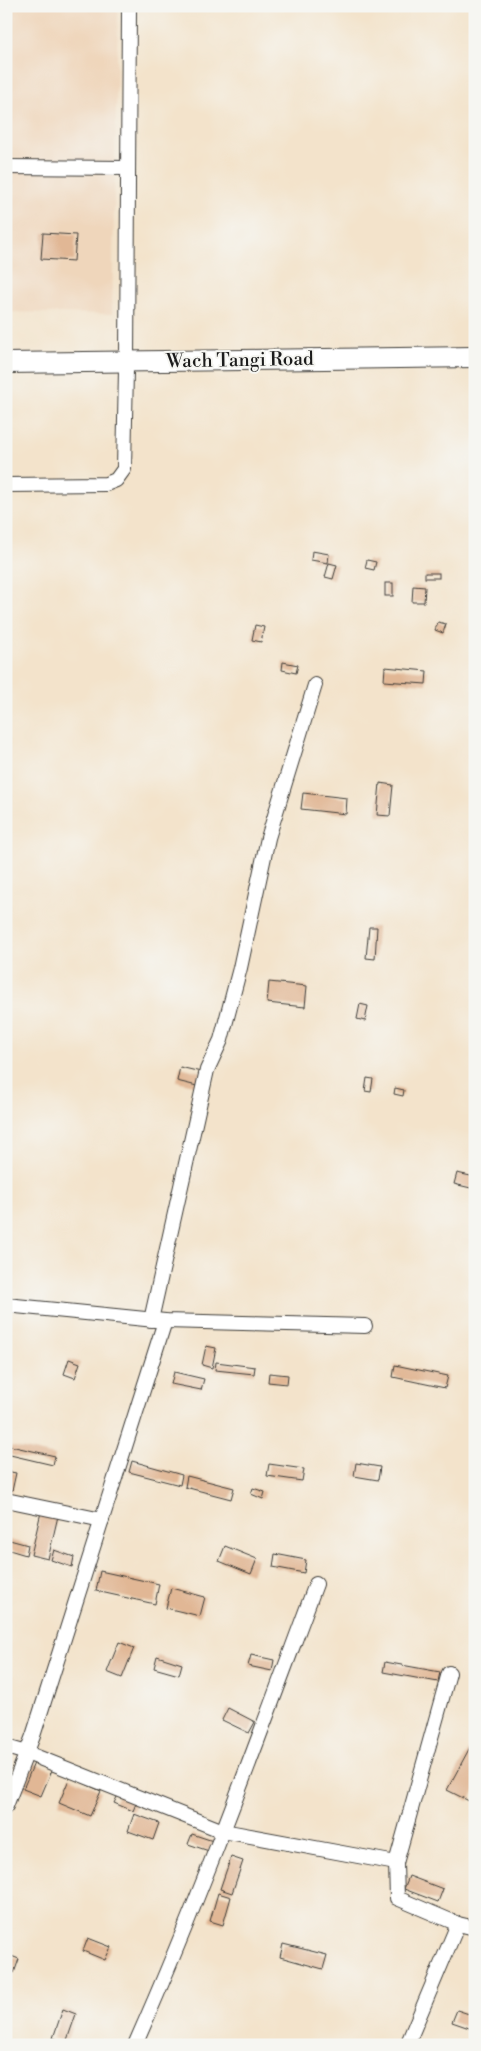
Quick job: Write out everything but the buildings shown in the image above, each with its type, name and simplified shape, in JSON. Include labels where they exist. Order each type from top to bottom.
[{"type":"main road","name":"Wach Tangi Road","points":[[6,363],[126,366],[475,357]]},
{"type":"street","points":[[6,485],[106,484],[116,480],[124,469],[129,6]]},
{"type":"street","points":[[6,166],[128,168]]},
{"type":"street","points":[[6,1806],[27,1753],[102,1520],[158,1321],[206,1070],[222,1040],[240,968],[268,838],[315,685]]},
{"type":"street","points":[[6,1305],[158,1321],[365,1326]]},
{"type":"street","points":[[6,1500],[102,1520]]},
{"type":"street","points":[[135,2045],[168,1970],[223,1831],[316,1584]]},
{"type":"street","points":[[449,1673],[396,1863],[397,1898],[458,1924],[475,1928]]},
{"type":"street","points":[[6,1747],[27,1753],[223,1831],[396,1863]]},
{"type":"street","points":[[406,2045],[458,1924]]},
{"type":"shaded area","points":[[6,6],[118,6],[112,314],[6,312]]}]
